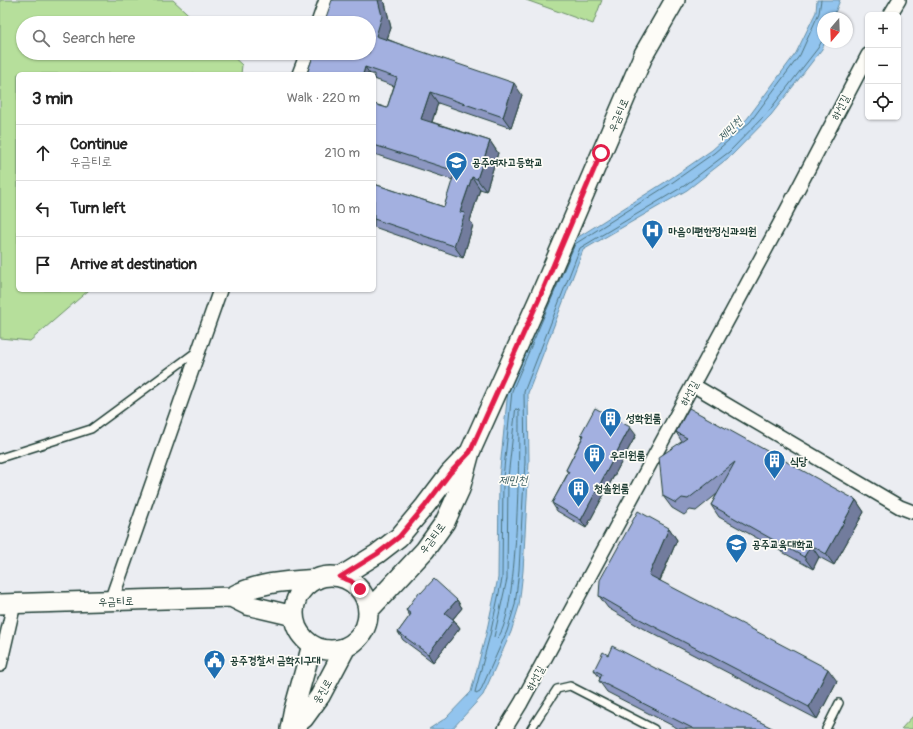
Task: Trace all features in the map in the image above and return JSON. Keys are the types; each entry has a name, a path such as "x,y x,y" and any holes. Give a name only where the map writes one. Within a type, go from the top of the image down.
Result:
{"main road":[{"name":"우금티로","path":"368,610 424,550 445,522 460,489 470,452 542,292 644,54 675,0"},
{"name":"우금티로","path":"340,577 377,554 399,537 450,473 470,452"},
{"path":"328,576 340,577 351,581 360,589 366,599 368,622 356,642 346,647 334,650 323,649 312,645 303,637 297,627 294,616 295,604 299,594 307,585 317,579 328,576"},
{"name":"우금티로","path":"7,604 231,597 244,590 269,583 317,579"},
{"name":"우금티로","path":"231,597 247,605 294,616"},
{"name":"웅진로","path":"290,729 312,645"},
{"name":"웅진로","path":"290,729 304,718 320,696 346,647"}],"street":[{"path":"320,16 326,0"},
{"path":"892,12 899,0"},
{"path":"300,72 304,60"},
{"name":"하선길","path":"506,729 693,385 865,61"},
{"path":"111,601 219,292"},
{"path":"693,385 900,506 913,512"},
{"path":"0,665 7,604"}],"lane":[{"path":"0,458 91,429 198,350"},
{"path":"532,729 557,689 570,686 654,729"},
{"path":"826,729 839,703"}],"green space":[{"path":"0,0 173,0 190,16 16,16 16,60 237,60 242,65 241,72 16,72 16,292 87,292 30,341 0,338"},
{"path":"526,0 602,0 593,24"},
{"path":"913,716 913,729 901,729"}],"water":[{"name":"제민천","path":"817,0 840,0 835,12 817,12 817,48 822,49 771,115 732,155 687,190 583,250 528,393 529,462 523,571 519,606 511,632 483,695 452,729 429,729 446,718 471,692 486,634 498,578 499,478 508,390 572,241 670,179 712,150 747,119 796,53 816,12"}],"building":[{"path":"332,0 378,0 382,16 376,36 376,16 326,16"},
{"path":"376,36 514,83 503,117 430,92 421,119 490,141 477,179 472,177 460,212 465,213 454,246 376,220 376,185 444,207 455,171 376,146 376,105 387,108 397,78 365,67 364,72 308,72 312,60 376,60"},
{"path":"595,408 630,427 581,520 552,503 569,472 566,470 584,435 581,434"},
{"path":"689,408 856,500 826,554 811,545 804,557 711,505 735,462 688,499 682,498 676,503 663,496 659,457 687,438 676,432"},
{"path":"638,511 669,528 649,575 828,669 809,707 632,615 599,596 600,580"},
{"path":"434,579 457,600 445,613 454,620 428,654 398,632 411,614 406,610 419,592 421,593"},
{"path":"612,646 774,729 694,729 599,681 602,674 594,670 603,652 608,655"}],"place":[{"name":"공주여자고등학교","path":"456,182"},
{"name":"마음이편한정신과의원","path":"652,250"},
{"name":"성학원룸","path":"611,438"},
{"name":"우리원룸","path":"594,474"},
{"name":"식당","path":"775,480"},
{"name":"청솔원룸","path":"578,508"},
{"name":"공주교육대학교","path":"737,564"},
{"name":"공주경찰서 금학지구대","path":"214,680"}],"route":[{"path":"360,589 351,581 340,577 377,554 399,537 450,473 470,452 539,299 601,153"}]}
